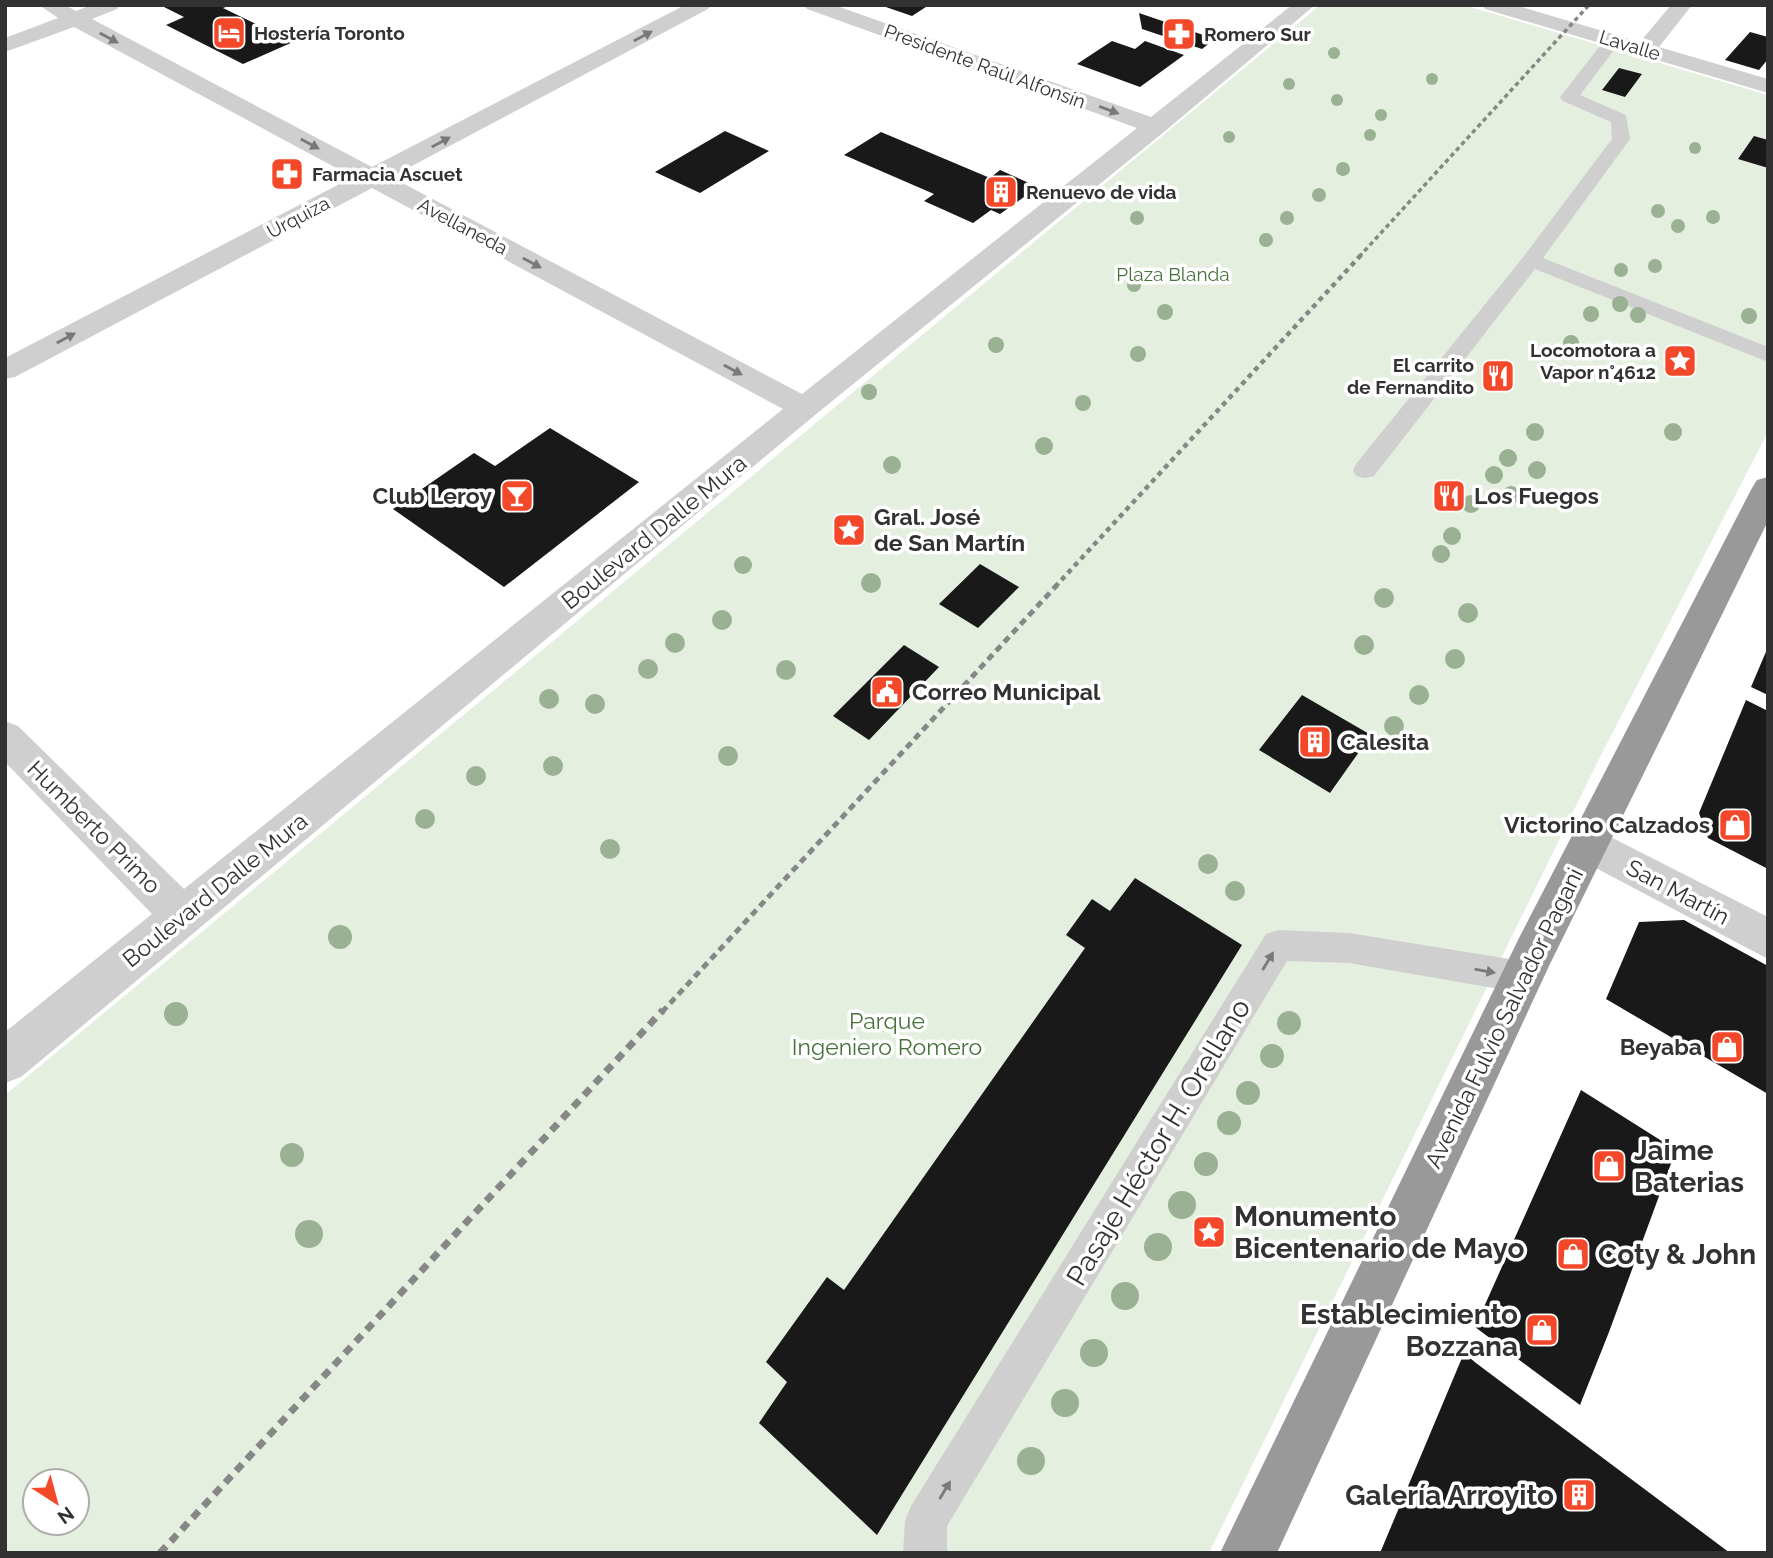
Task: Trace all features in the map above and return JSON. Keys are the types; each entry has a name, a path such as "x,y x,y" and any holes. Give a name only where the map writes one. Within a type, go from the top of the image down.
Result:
{"highway":[{"name":"Avenida Fulvio Salvador Pagani","path":"1248,1553 1522,977 1768,488"}],"street":[{"name":"Avellaneda","path":"49,5 804,408"},
{"path":"5,46 110,5"},
{"name":"Urquiza","path":"5,370 701,5"},
{"name":"Presidente Raúl Alfonsín","path":"814,5 1156,127"},
{"name":"Boulevard Dalle Mura","path":"5,1061 804,408 1305,5"},
{"name":"Lavalle","path":"1492,5 1768,86"},
{"path":"1645,50 1682,5"},
{"name":"Humberto Primo","path":"5,737 183,917"},
{"name":"San Martín","path":"1589,844 1768,939"}],"lane":[{"path":"1364,470 1531,260 1621,139 1620,119 1569,97 1613,41"},
{"path":"1531,260 1768,355"},
{"name":"Pasaje Héctor H. Orellano","path":"925,1553 926,1521 1278,945 1349,948 1522,977"}],"green space":[{"name":"Parque Ingeniero Romero","path":"1464,5 1768,95 1768,432 1599,759 1209,1553 5,1553 5,1095 1319,6"}],"building":[{"name":"Hostería Toronto","path":"160,5 231,5 223,8 293,42 243,64 166,25 184,17"},
{"path":"880,5 929,5 912,16"},
{"name":"Romero Sur","path":"1139,13 1215,39 1202,49 1142,29"},
{"path":"1750,32 1768,37 1768,59 1759,70 1725,60"},
{"path":"1112,41 1135,49 1145,41 1184,55 1140,87 1077,64"},
{"path":"1619,68 1642,74 1625,97 1602,90"},
{"path":"725,131 769,151 700,193 655,172"},
{"path":"881,132 990,178 1000,170 1038,187 1000,214 991,210 973,223 924,201 934,194 844,155"},
{"path":"1754,136 1768,140 1768,168 1738,159"},
{"name":"Club Leroy","path":"550,428 639,482 504,587 393,509 474,453 495,466"},
{"path":"980,564 1019,587 978,628 939,604"},
{"name":"Correo Municipal","path":"904,645 939,667 869,740 833,716"},
{"path":"1768,647 1768,695 1751,687"},
{"name":"Calesita","path":"1302,695 1371,735 1330,793 1259,750"},
{"name":"Victorino Calzados","path":"1746,700 1768,711 1768,869 1708,838 1699,813"},
{"path":"1135,878 1242,945 877,1535 759,1423 787,1382 766,1362 827,1277 844,1290 1085,948 1066,935 1092,899 1110,911"},
{"name":"Beyaba","path":"1684,920 1768,966 1768,1094 1606,999 1639,922"},
{"path":"1581,1090 1676,1150 1580,1405 1475,1327"},
{"name":"Galería Arroyito","path":"1464,1353 1476,1363 1730,1553 1380,1553"}],"railway":[{"path":"1359,257 1589,5"},
{"path":"1055,587 1361,255"},
{"path":"662,1012 1057,585"},
{"path":"160,1553 663,1010"}],"place":[{"name":"Hostería Toronto","path":"229,33"},
{"name":"Romero Sur","path":"1179,34"},
{"name":"Farmacia Ascuet","path":"287,174"},
{"name":"Renuevo de vida","path":"1001,192"},
{"name":"Locomotora a Vapor n°4612","path":"1680,361"},
{"name":"El carrito de Fernandito","path":"1498,376"},
{"name":"Club Leroy","path":"517,496"},
{"name":"Los Fuegos","path":"1449,496"},
{"name":"Gral. José de San Martín","path":"849,530"},
{"name":"Correo Municipal","path":"887,692"},
{"name":"Calesita","path":"1315,742"},
{"name":"Victorino Calzados","path":"1735,825"},
{"name":"Beyaba","path":"1727,1047"},
{"name":"Jaime Baterias","path":"1609,1166"},
{"name":"Monumento Bicentenario de Mayo","path":"1209,1232"},
{"name":"Coty & John","path":"1573,1254"},
{"name":"Establecimiento Bozzana","path":"1542,1330"},
{"name":"Galería Arroyito","path":"1579,1495"}],"park label":[{"name":"Plaza Blanda","path":"1173,274"}]}
